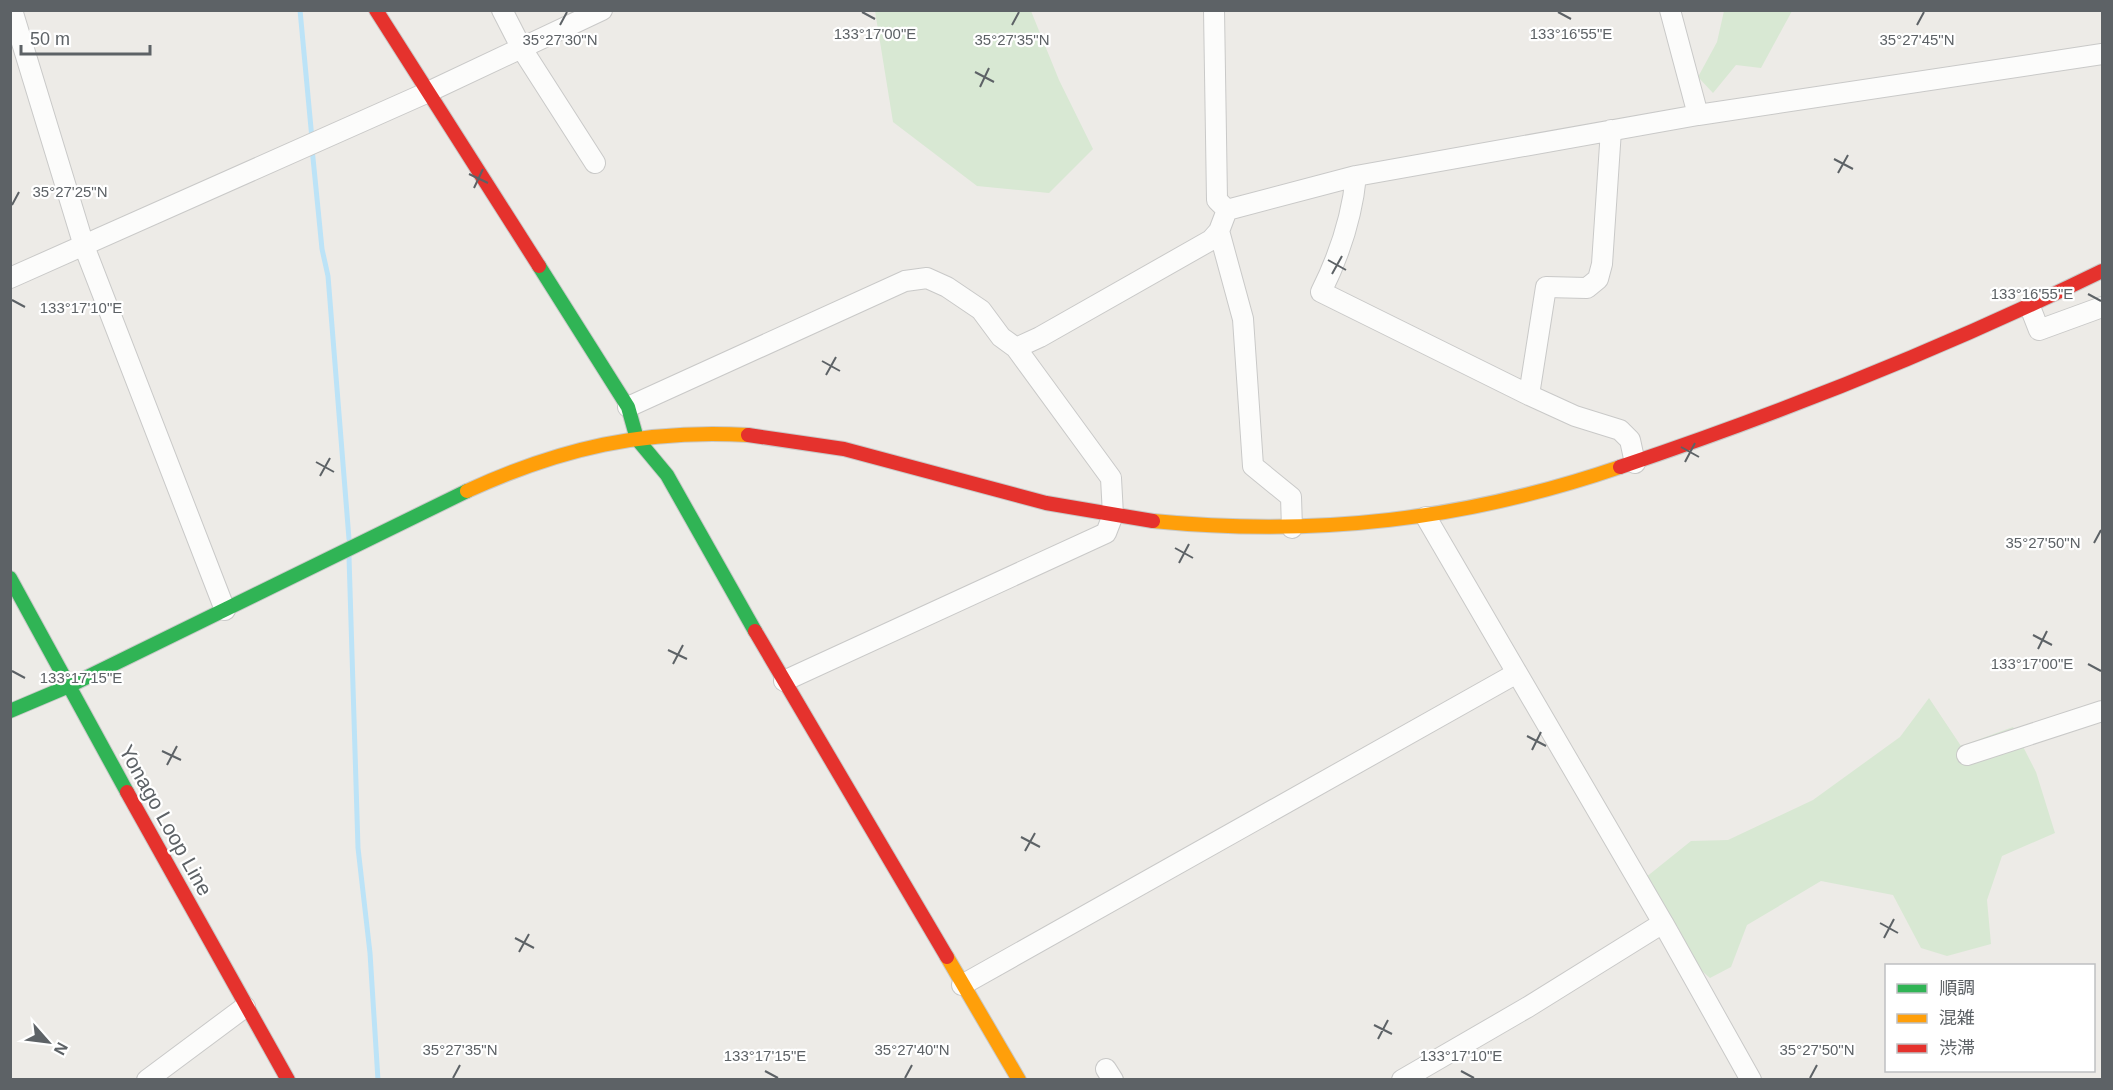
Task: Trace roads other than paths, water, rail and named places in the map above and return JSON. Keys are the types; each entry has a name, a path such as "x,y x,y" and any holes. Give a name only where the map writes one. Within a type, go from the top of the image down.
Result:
{"street":[{"path":"12,10 84,246 225,610"},
{"path":"376,10 426,93 628,407 637,439 667,475 784,681 1019,1080"},
{"path":"502,10 522,49 595,163"},
{"path":"10,278 426,93 602,10"},
{"path":"1214,10 1217,200 1227,210"},
{"path":"1670,10 1698,115"},
{"path":"1227,210 1356,176 1611,130 2103,54"},
{"path":"1529,395 1546,287 1587,288 1598,279 1602,264 1611,130"},
{"path":"1356,176 1353,206 1339,256 1321,292 1529,395 1575,416 1620,430 1630,440 1635,463"},
{"path":"1016,348 1040,337 1211,240 1219,231 1227,210"},
{"path":"1219,231 1243,319 1252,466 1291,498 1292,528"},
{"path":"10,711 69,686 423,513 541,461 598,444 712,433 783,437 846,449 1055,506 1200,526 1292,528 1426,517 1526,496 1635,463 1848,386 2030,308 2103,271"},
{"path":"628,407 905,281 927,278 947,287 981,310 1001,337 1016,348 1111,478 1113,515 1106,533 784,681"},
{"path":"2030,308 2039,330 2103,307"},
{"path":"1426,517 1664,923 1751,1080"},
{"name":"Yonago Loop Line","path":"10,578 244,1007 288,1080"},
{"path":"962,985 1517,673"},
{"path":"1967,755 2103,711"},
{"path":"1402,1080 1528,1007 1664,923"},
{"path":"147,1080 244,1007"}],"waterway":[{"path":"300,10 312,139"},
{"path":"312,148 322,249 328,276 349,539"},
{"path":"349,557 358,848 370,953 378,1080"}]}
